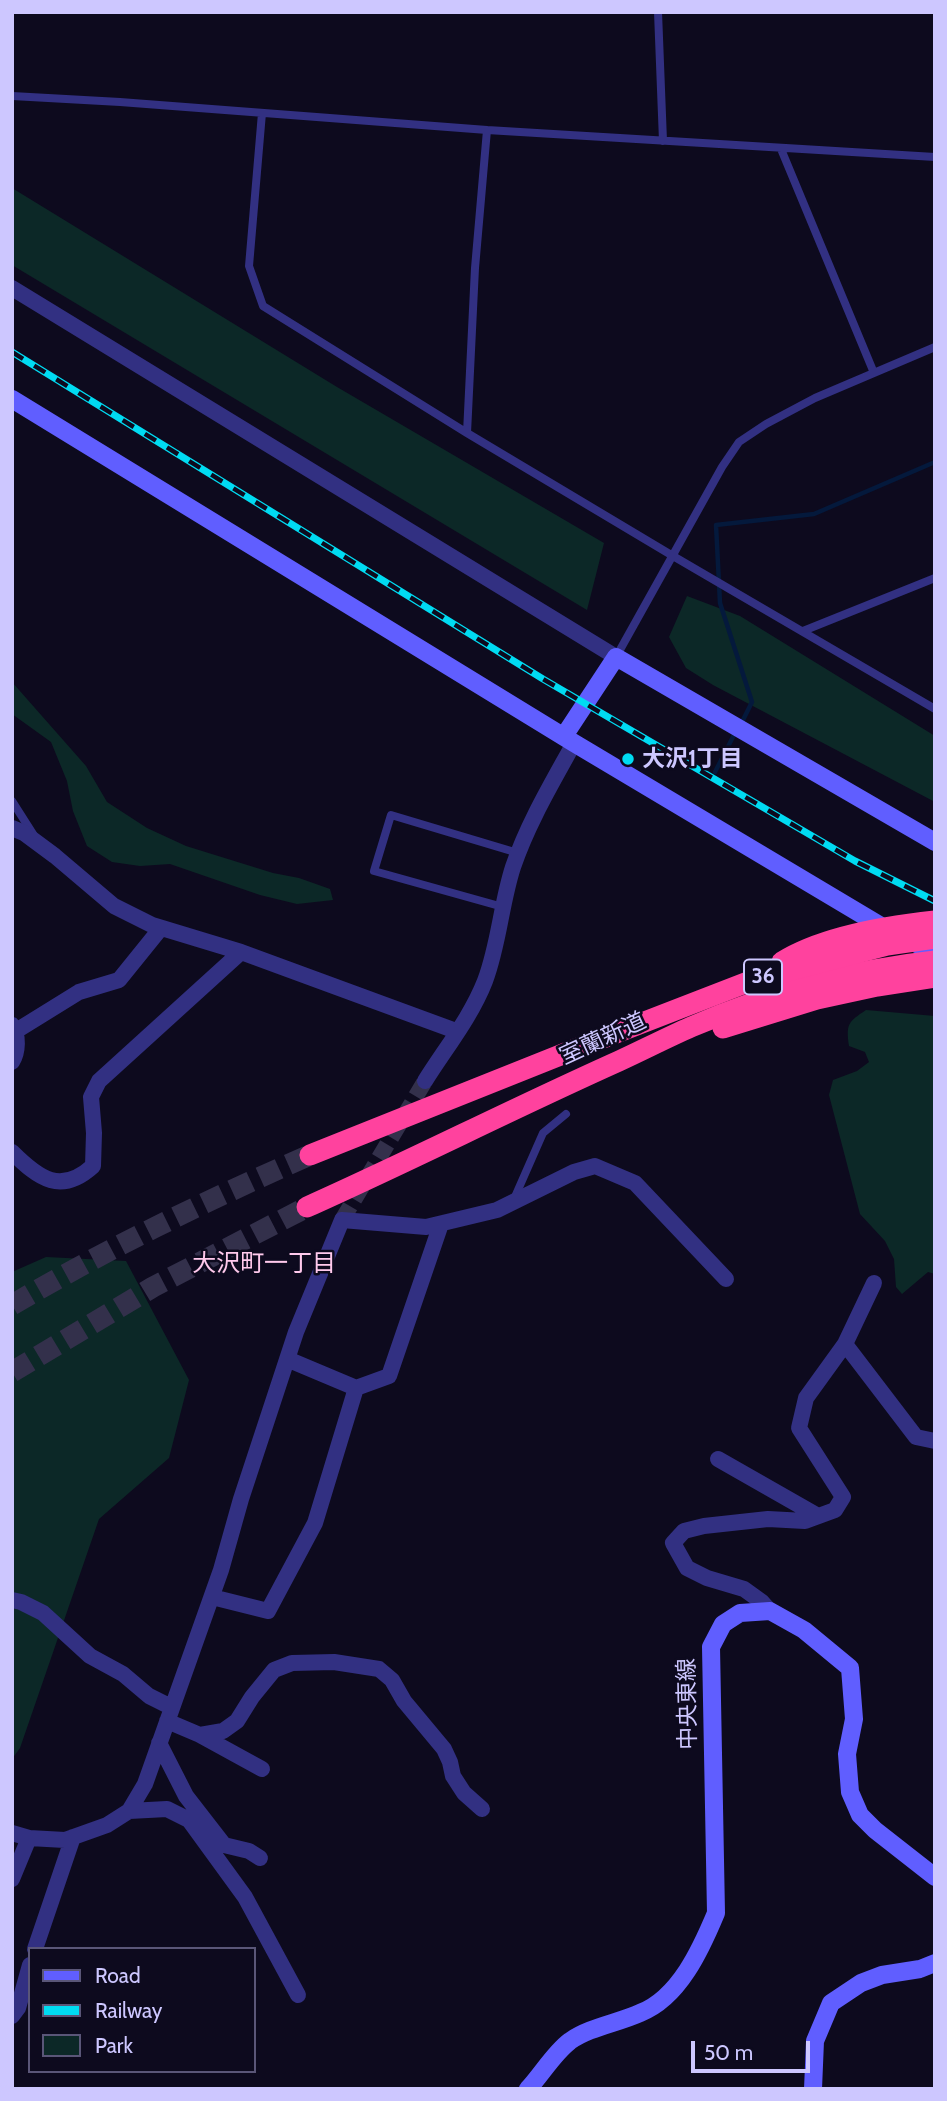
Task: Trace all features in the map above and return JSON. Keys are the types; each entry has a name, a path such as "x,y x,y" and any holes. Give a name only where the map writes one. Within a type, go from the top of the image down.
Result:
{"highway":[{"path":"753,980 791,956 826,943 898,925 935,921"},
{"name":"室蘭新道","path":"310,1155 753,980 887,945 935,938"},
{"name":"室蘭新道","path":"307,1207 691,1027 757,1002 827,981 902,964 935,961"},
{"path":"653,1045 731,1026 817,999 935,977"}],"street":[{"path":"12,288 616,657 935,842"},
{"path":"12,399 569,739 886,929 935,953"},
{"path":"425,1081 471,1010 485,981 519,853 569,739 616,657"},
{"path":"12,828 24,833 114,906 161,928 241,952 456,1031"},
{"path":"12,1062 17,1055 14,1028 79,992 119,980 161,928"},
{"path":"12,1152 31,1169 52,1181 71,1181 84,1174 93,1166 91,1097 99,1081 241,952"},
{"path":"12,1833 29,1838 65,1840 107,1825 129,1811 145,1784 212,1597 296,1332 342,1220 426,1227 441,1224 511,1205 574,1172 595,1166 635,1183 726,1279"},
{"path":"287,1359 356,1388 389,1376 441,1224"},
{"path":"874,1283 845,1344 806,1398 799,1428 843,1497 835,1510 805,1521 768,1520 704,1526 684,1531 673,1543 687,1569 744,1590 770,1611 804,1630 850,1668 855,1719 847,1754 850,1792 860,1815 935,1877"},
{"path":"845,1344 916,1437 935,1441"},
{"path":"212,1597 268,1611 315,1523 356,1388"},
{"path":"718,1460 818,1516"},
{"path":"12,1600 43,1613 90,1656 123,1674 169,1714 200,1735 262,1769"},
{"name":"中央東線","path":"528,2089 569,2042 582,2034 643,2012 665,1997 688,1969 704,1942 716,1913 711,1647 723,1624 740,1613 770,1611"},
{"path":"200,1735 223,1731 237,1721 274,1670 292,1663 334,1662 379,1669 393,1680 404,1701 444,1749 453,1776 464,1793 482,1809"},
{"path":"159,1742 186,1796 224,1844 248,1851 260,1858"},
{"path":"129,1811 167,1809 189,1820 245,1897 298,1996"},
{"path":"37,1947 73,1837"},
{"path":"12,1879 29,1838"},
{"path":"813,2089 815,2040 831,2003 861,1983 882,1975 920,1969 935,1963"},
{"path":"12,2016 18,2008 28,1972"}],"lane":[{"path":"658,12 663,141"},
{"path":"12,96 487,131 935,157"},
{"path":"262,113 249,266 263,306 467,433 935,709"},
{"path":"467,433 475,268 487,131"},
{"path":"782,149 874,373"},
{"path":"616,657 722,467 739,442 815,398 935,347"},
{"path":"803,631 935,578"},
{"path":"12,801 38,844"},
{"path":"503,907 374,871 391,815 519,853"},
{"path":"511,1205 543,1133 566,1114"}],"green space":[{"path":"12,188 337,387 604,543 587,610 12,265"},
{"path":"687,596 740,616 935,736 935,802 713,685 686,668 669,637"},
{"path":"12,682 86,766 107,802 147,828 186,846 330,889 333,900 297,904 260,895 170,864 140,866 112,862 87,846 73,811 67,781 51,742 12,714"},
{"path":"866,1010 935,1016 935,1274 928,1272 902,1294 896,1287 894,1259 885,1241 860,1214 829,1095 833,1080 857,1071 869,1062 865,1052 849,1046 848,1039 850,1024"},
{"path":"46,1257 126,1261 189,1380 169,1458 99,1519 20,1748 12,1759 12,1272"}],"waterway":[{"path":"741,724 752,702 720,603 716,525 814,514 935,462"},
{"path":"715,772 736,731"}],"tunnel":[{"path":"342,1220 425,1081"},
{"path":"12,1305 159,1226 310,1155"},
{"path":"12,1372 153,1287 307,1207"}],"railway":[{"path":"12,352 543,679 855,861 935,901"}],"place":[{"name":"大沢1丁目","path":"628,759"}],"district":[{"name":"大沢町一丁目","path":"264,1264"}]}
